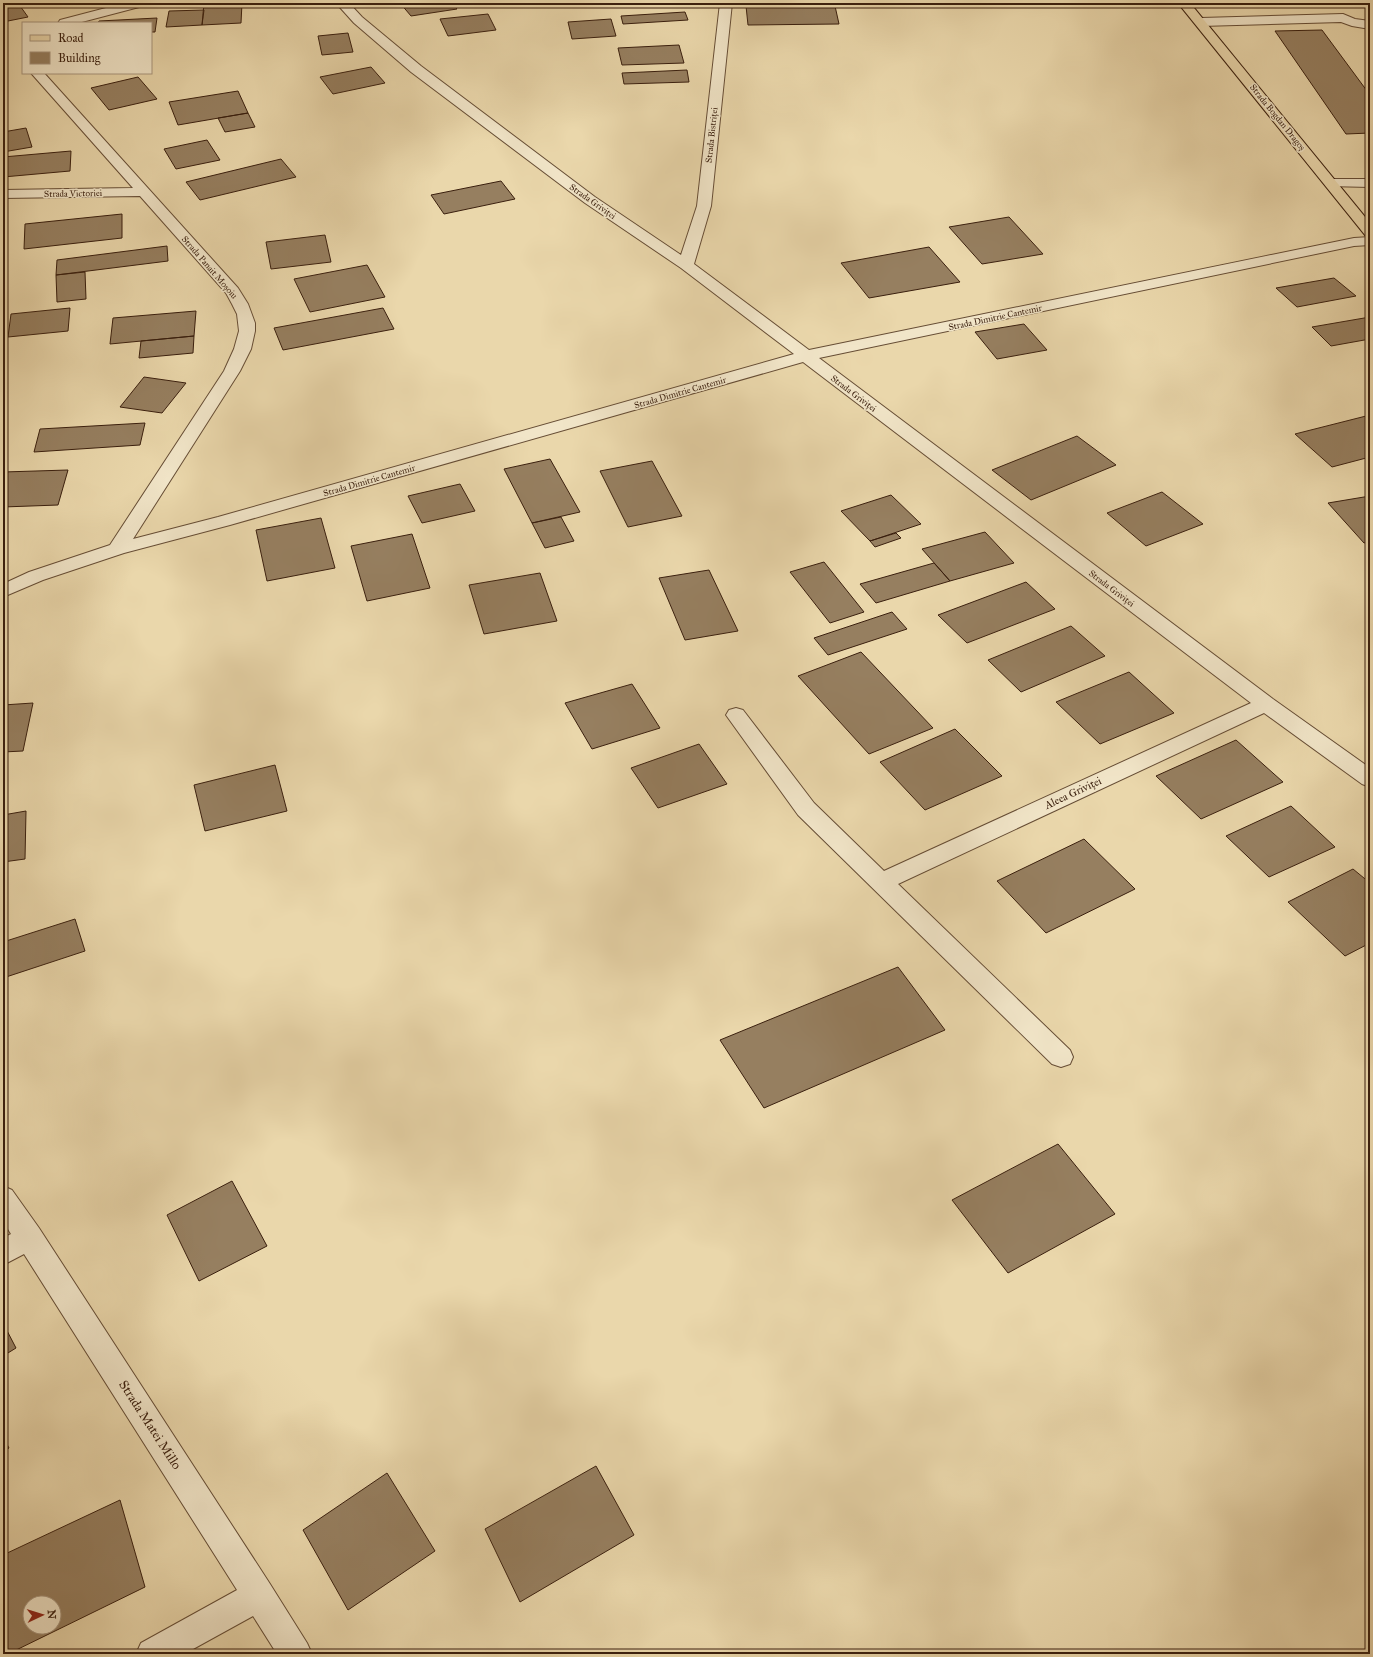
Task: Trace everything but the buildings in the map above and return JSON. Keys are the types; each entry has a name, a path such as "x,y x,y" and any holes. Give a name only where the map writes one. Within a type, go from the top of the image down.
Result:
{"main road":[{"name":"Strada Bogdan Dragoș","path":"1184,3 1332,183 1370,232"}],"street":[{"path":"68,22 139,3"},
{"name":"Strada Griviței","path":"342,3 358,20 416,69 590,200 686,265 1266,704 1370,778"},
{"name":"Strada Bistriței","path":"686,265 704,206 726,3"},
{"path":"1201,22 1343,18 1352,22 1370,25"},
{"name":"Strada Panait Moșoiu","path":"38,74 233,291 243,308 248,326 245,344 232,371 117,550"},
{"path":"1332,183 1370,183"},
{"name":"Strada Victoriei","path":"3,194 143,192"},
{"name":"Strada Dimitrie Cantemir","path":"3,591 36,576 117,550 806,356 1354,242 1370,241"},
{"name":"Aleea Griviței","path":"881,882 1266,704"},
{"path":"736,715 806,809 1061,1057"},
{"name":"Strada Matei Millo","path":"3,1198 296,1654"},
{"path":"3,1253 29,1237"},
{"path":"152,1654 259,1595"}]}
